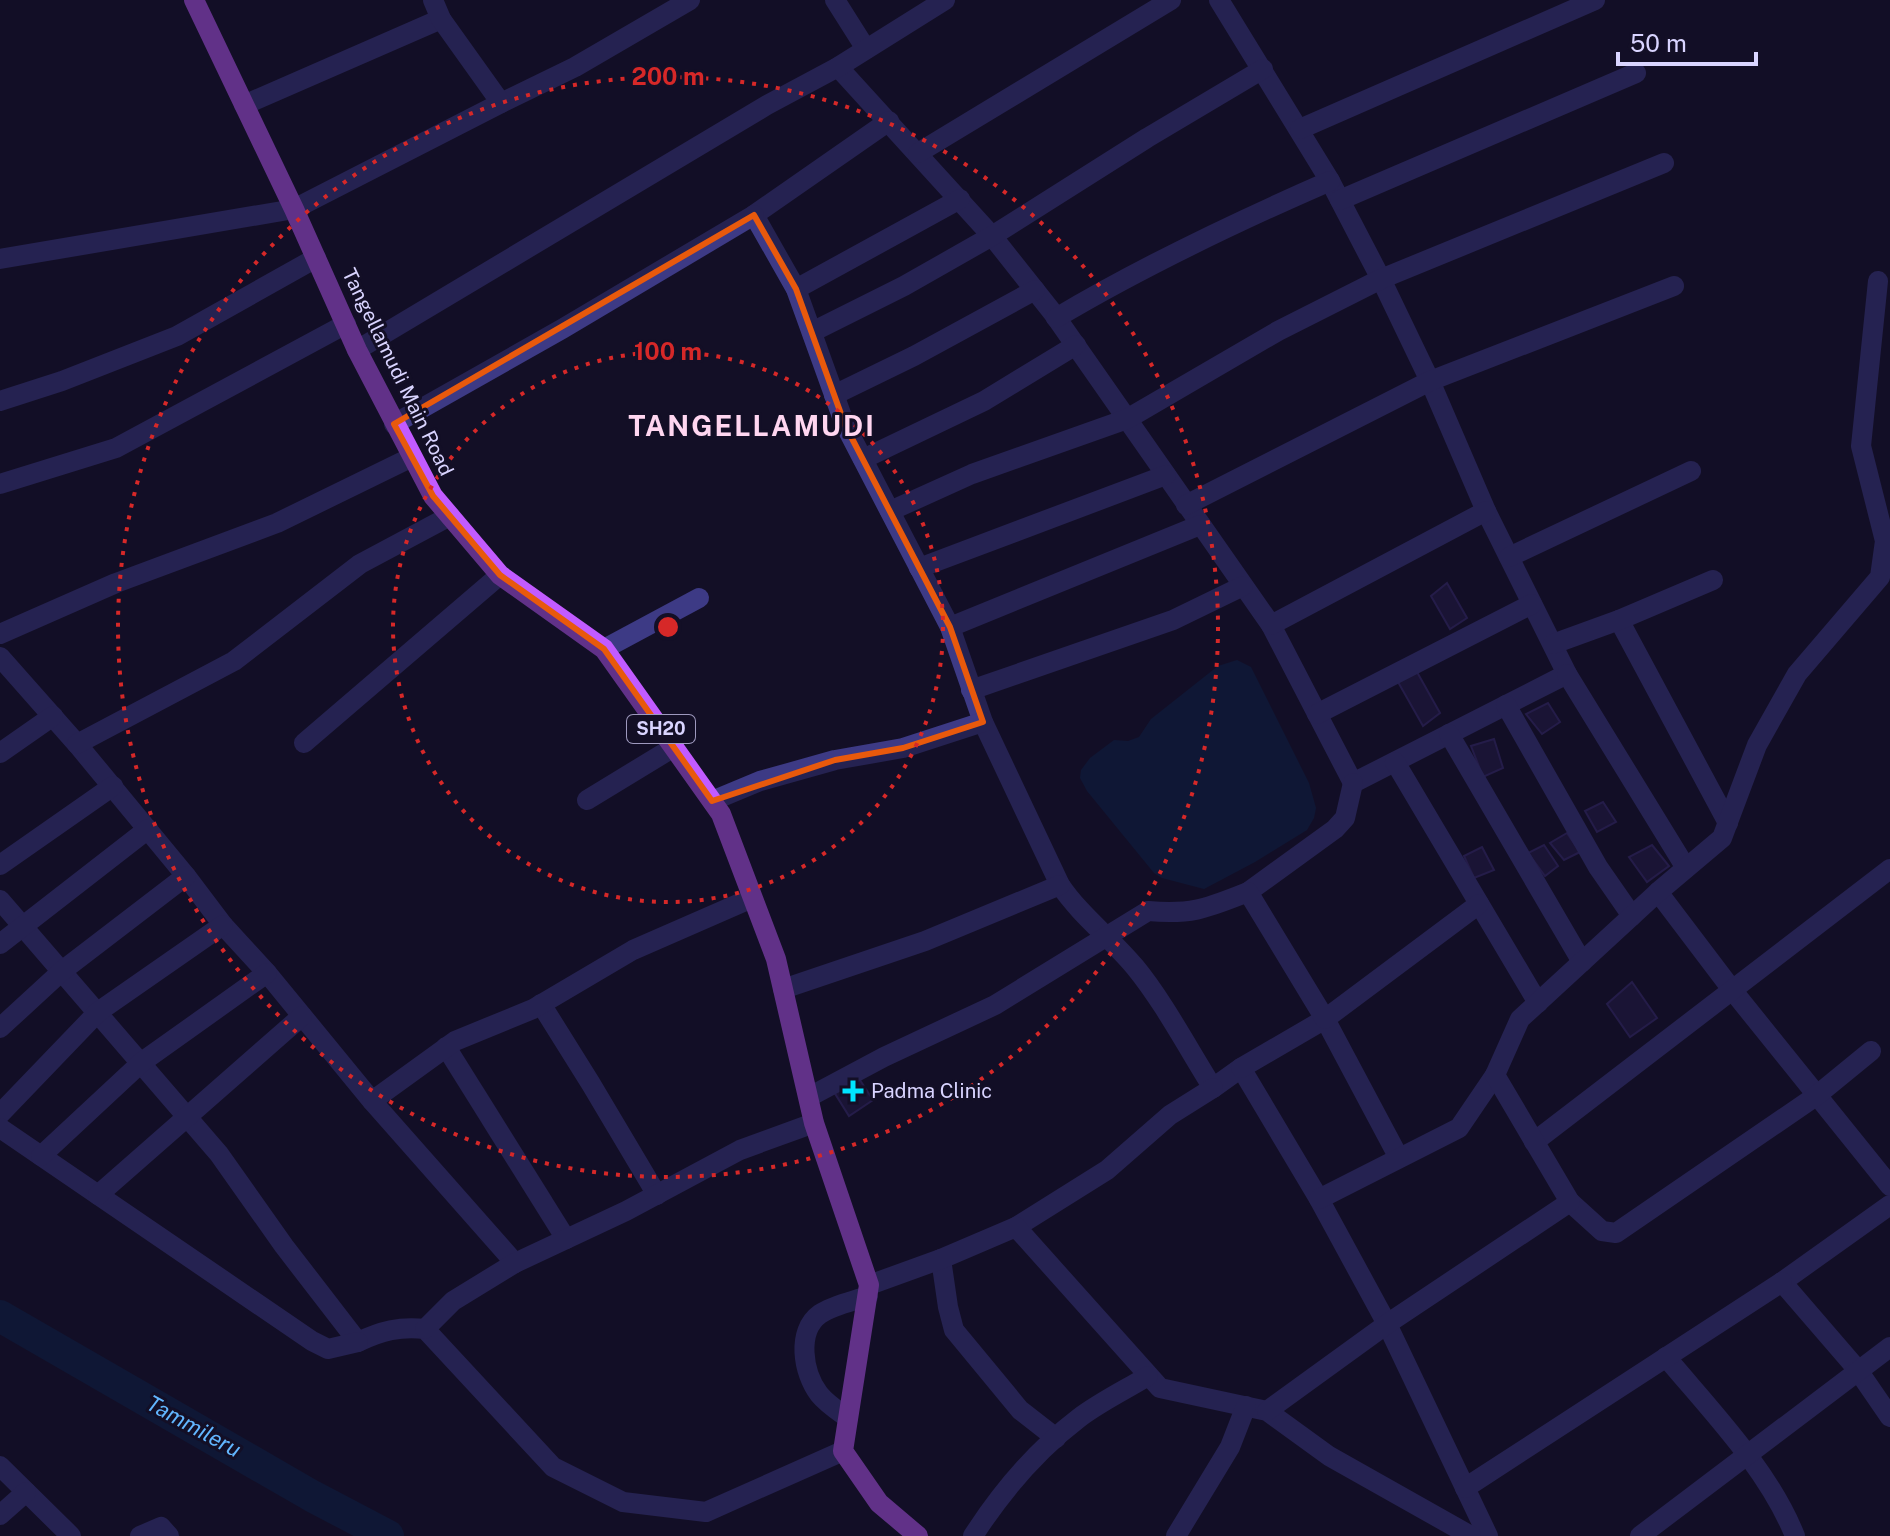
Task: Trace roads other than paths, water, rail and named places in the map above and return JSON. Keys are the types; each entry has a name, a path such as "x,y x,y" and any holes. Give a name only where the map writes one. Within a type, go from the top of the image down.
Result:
{"main road":[{"name":"Tangellamudi Main Road","path":"194,0 294,209 357,350 433,496 500,575 604,649 721,814 776,959 814,1123 868,1290 843,1451"},
{"path":"843,1451 879,1503 918,1536"}],"street":[{"path":"0,259 294,209 575,67 690,0"},
{"path":"835,0 866,49"},
{"path":"357,350 767,105 838,67 945,0"},
{"path":"918,153 1171,0"},
{"path":"1219,0 1300,129 1381,279 1430,381 1486,511 1567,674 1686,868"},
{"path":"1300,129 1595,0"},
{"path":"244,105 437,9 501,103"},
{"path":"809,1097 884,1057 995,1005 1148,911 1171,913 1207,909 1248,892 1335,829 1345,818 1353,783 1271,625 1076,345 992,236 838,67"},
{"path":"812,332 904,286 992,236 1263,69"},
{"path":"1056,318 1125,277 1235,222 1335,190 1636,73"},
{"path":"394,424 754,215 889,121"},
{"path":"890,511 972,474 1127,419 1278,331 1381,279 1664,163"},
{"path":"796,289 960,199"},
{"path":"754,215 796,289 845,425 950,627 983,722 1060,885 1074,906 1108,936 1138,970 1213,1088"},
{"path":"0,401 62,381 177,336 316,258"},
{"path":"1319,1199 1459,1128 1495,1075 1520,1019 1658,892 1722,838 1757,745 1797,674 1880,577 1885,541 1861,446 1878,281"},
{"path":"1186,505 1430,381 1674,286"},
{"path":"834,395 914,356 1035,290"},
{"path":"0,484 116,448 346,324"},
{"path":"863,459 984,401 1076,345"},
{"path":"0,634 116,583 277,523 412,457"},
{"path":"1509,557 1691,471"},
{"path":"919,568 1166,475"},
{"path":"1271,625 1486,511"},
{"path":"77,744 234,661 360,564 450,516"},
{"path":"950,627 1200,525"},
{"path":"304,743 500,575"},
{"path":"1553,644 1713,580"},
{"path":"971,690 1173,620 1243,586"},
{"path":"604,649 699,598"},
{"path":"1317,714 1532,604"},
{"path":"1619,620 1728,823"},
{"path":"0,657 113,786 223,925 267,973 372,1101 515,1263"},
{"path":"1353,783 1567,674"},
{"path":"1506,705 1598,867 1632,916"},
{"path":"0,753 53,716"},
{"path":"712,801 760,781 820,764 903,748 983,722"},
{"path":"1449,734 1582,962"},
{"path":"587,800 674,747"},
{"path":"1395,762 1538,1003"},
{"path":"0,865 113,786"},
{"path":"0,944 148,829"},
{"path":"1534,1142 1890,869"},
{"path":"0,1028 62,971 186,876"},
{"path":"783,989 925,941 1060,885"},
{"path":"1248,892 1325,1019 1399,1158"},
{"path":"1658,892 1733,991 1890,1186"},
{"path":"372,1101 455,1041 541,1004 633,950 752,898"},
{"path":"0,900 219,1154 284,1246 358,1342"},
{"path":"848,1418 816,1391 802,1348 820,1314 868,1290 1016,1227 1107,1170 1170,1115 1241,1068 1325,1019 1479,904"},
{"path":"0,1114 98,1012 223,925"},
{"path":"41,1156 142,1062 267,973"},
{"path":"541,1004 657,1195"},
{"path":"98,1195 302,1016"},
{"path":"446,1047 566,1239"},
{"path":"1495,1075 1570,1202 1602,1231 1616,1233 1816,1096 1871,1051"},
{"path":"1241,1068 1319,1199 1387,1324 1488,1536"},
{"path":"425,1329 453,1301 515,1263 657,1195 740,1150 814,1123"},
{"path":"0,1128 328,1349 358,1342 380,1331 408,1327 425,1329 553,1467 623,1502 706,1512 843,1451"},
{"path":"1176,1536 1257,1408 1570,1202"},
{"path":"1465,1488 1782,1282 1890,1205"},
{"path":"1016,1227 1160,1388 1257,1408 1329,1456 1471,1536"},
{"path":"941,1259 954,1330 1020,1410 1056,1438"},
{"path":"1782,1282 1857,1369 1890,1417"},
{"path":"1640,1536 1890,1347"},
{"path":"1666,1357 1745,1455 1786,1513 1795,1536"},
{"path":"973,1536 1037,1453 1081,1416 1148,1376"},
{"path":"0,1466 71,1536"},
{"path":"0,1515 26,1492"},
{"path":"140,1536 161,1527 169,1536"}],"water":[{"path":"1237,660 1251,667 1309,783 1316,808 1307,830 1204,889 1154,873 1087,791 1080,778 1081,770 1090,758 1114,740 1128,741 1139,737 1151,719 1218,666"}],"waterway":[{"name":"Tammileru","path":"0,1316 312,1496 388,1536"}],"place":[{"name":"Padma Clinic","path":"853,1091"}],"district":[{"name":"TANGELLAMUDI","path":"752,426"}]}
